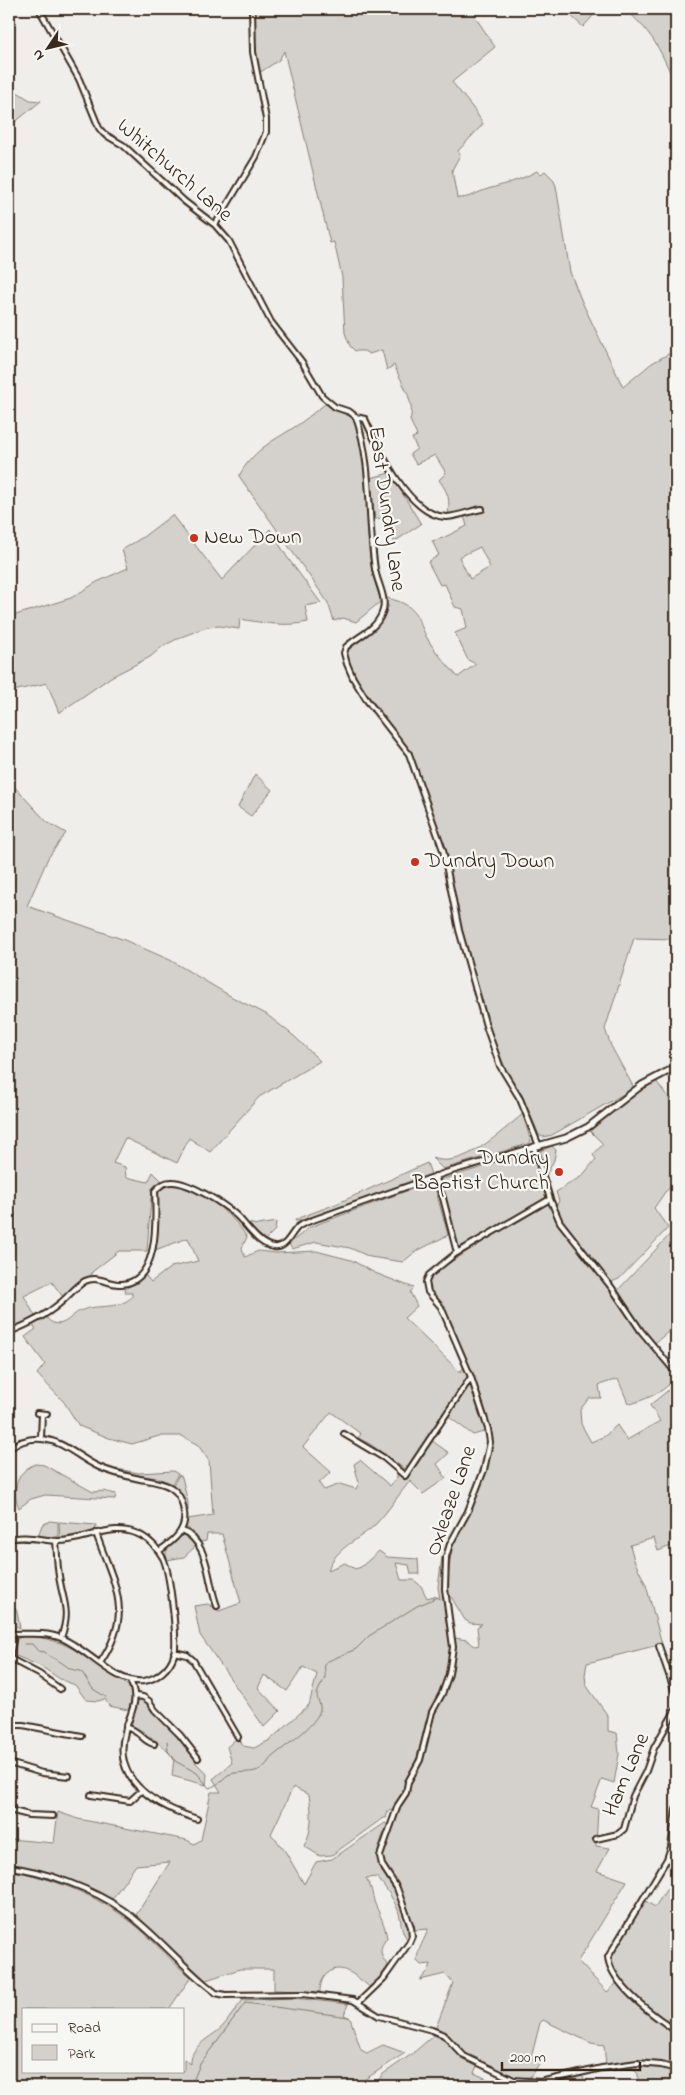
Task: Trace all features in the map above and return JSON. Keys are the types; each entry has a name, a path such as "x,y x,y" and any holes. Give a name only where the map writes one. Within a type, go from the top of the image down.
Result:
{"street":[{"name":"Whitchurch Lane","path":"39,9 79,79 99,128 104,134 123,145 215,225 229,241 271,322 302,362 317,390 329,402 356,417 365,419 378,447 401,487 422,506 434,513 449,517 482,509"},
{"path":"215,225 256,157 266,132 266,119 253,52 252,9"},
{"name":"East Dundry Lane","path":"356,417 360,428 369,487 375,570 381,589 383,606 382,613 369,629 346,647 344,653 347,664 366,699 409,754 442,850 460,930 486,1026 500,1066 520,1099 537,1147"},
{"path":"9,1332 48,1313 81,1284 92,1279 121,1284 134,1280 140,1275 152,1255 155,1239 155,1191 164,1184 178,1183 220,1204 237,1216 257,1237 269,1246 278,1248 285,1244 293,1232 304,1223 435,1176 566,1138 588,1127 642,1084 676,1067"},
{"path":"537,1147 550,1198 560,1222 612,1288 641,1331 676,1373"},
{"path":"435,1176 443,1198 457,1253"},
{"name":"Oxleaze Lane","path":"358,2003 384,1978 409,1944 412,1936 411,1927 397,1888 382,1865 380,1856 398,1805 406,1794 408,1782 420,1760 432,1712 442,1694 452,1661 451,1625 445,1589 446,1558 450,1544 468,1511 484,1470 490,1442 488,1429 471,1377 441,1307 428,1292 426,1286 429,1276 457,1253 550,1198"},
{"path":"344,1434 384,1458 405,1476 471,1377"},
{"path":"40,1438 42,1414"},
{"path":"9,1448 23,1441 40,1438 58,1443 87,1461 107,1470 161,1482 171,1487 178,1494 184,1505 185,1520 182,1530 159,1551"},
{"path":"9,1539 20,1537 56,1541 74,1539 114,1529 126,1530 143,1536 159,1551 165,1563 175,1636 174,1652 168,1666 156,1676 144,1681 130,1680 61,1638 45,1634 12,1634"},
{"path":"182,1530 199,1544 217,1606"},
{"path":"96,1533 116,1591 119,1607 117,1632 100,1663"},
{"path":"56,1541 58,1573 67,1609 61,1638"},
{"path":"214,1600 221,1598"},
{"path":"9,1621 12,1634 9,1659 39,1674 60,1689"},
{"path":"659,1646 676,1695"},
{"path":"174,1652 187,1655 193,1660 237,1735 241,1731"},
{"path":"130,1680 136,1696 124,1738 125,1764 129,1776 141,1791 162,1806 197,1819"},
{"path":"136,1696 149,1700 198,1758"},
{"name":"Ham Lane","path":"596,1839 618,1834 624,1829 633,1796 646,1771 654,1748 676,1709"},
{"path":"9,1725 24,1725 82,1736"},
{"path":"126,1727 137,1730 147,1741 154,1744"},
{"path":"9,1763 26,1770 68,1776"},
{"path":"54,1781 55,1775"},
{"path":"91,1795 130,1801 141,1791"},
{"path":"676,1809 671,1847 667,1859 611,1949 608,1957 613,1970 638,2002 676,2031"},
{"path":"9,1810 29,1816 53,1816"},
{"path":"9,1867 51,1876 109,1901 136,1920 216,1993 232,1996 303,1994 346,1998 379,2016 444,2034 464,2056 514,2080 540,2082 602,2068 637,2064 661,2065 676,2070"}],"green space":[{"path":"255,9 470,9 495,47 452,82 483,124 458,151 460,155 452,170 457,198 469,196 537,171 541,174 545,171 553,179 556,186 570,272 582,302 623,387 652,363 676,350 676,939 634,938 605,1029 611,1046 634,1088 552,1135 543,1137 539,1135 522,1095 507,1072 492,1036 461,926 447,855 412,754 362,687 353,673 347,653 369,634 378,623 389,606 386,605 386,598 398,601 412,610 432,646 458,677 476,664 468,660 455,633 467,628 463,609 455,607 445,584 440,585 428,562 439,555 432,541 443,538 467,526 464,516 473,510 448,516 448,496 439,480 446,473 435,455 416,464 410,454 417,449 412,438 417,436 410,420 411,406 409,399 394,365 387,370 382,350 369,354 364,351 355,351 350,346 345,333 342,277 334,242 330,243 284,51 279,60 259,73 255,42","holes":["480,547 490,567 470,579 459,557"]},
{"path":"564,9 599,9 583,27"},
{"path":"625,9 676,9 676,70 670,72 652,37"},
{"path":"9,87 30,100 41,101 9,127"},
{"path":"325,404 353,418 363,455 369,552 373,575 381,601 356,622 343,618 334,621 328,603 239,476 255,454"},
{"path":"390,473 421,524 394,542 391,517 375,519 370,478"},
{"path":"172,515 222,580 270,529 287,557 321,603 305,606 308,622 283,624 240,619 239,629 220,626 207,627 163,646 150,657 111,677 59,713 47,683 9,692 9,617 71,598 97,582 128,568 122,550"},
{"path":"255,774 272,790 251,816 238,807"},
{"path":"9,781 47,822 66,833 48,858 27,906 122,939 170,960 232,997 266,1014 294,1036 320,1061 259,1097 210,1152 189,1138 177,1163 125,1138 113,1163 125,1167 126,1177 148,1182 153,1172 163,1182 156,1185 151,1198 147,1251 119,1251 92,1272 91,1276 80,1281 63,1297 52,1282 24,1296 35,1316 43,1312 51,1322 57,1324 68,1320 86,1309 120,1304 132,1297 132,1293 126,1293 125,1289 146,1276 151,1282 171,1267 198,1261 188,1238 155,1250 158,1221 157,1193 170,1184 174,1184 204,1197 235,1221 247,1237 242,1248 245,1257 258,1251 276,1253 316,1251 351,1260 375,1273 414,1288 410,1292 417,1306 404,1318 460,1372 464,1367 469,1376 406,1470 370,1444 358,1438 361,1434 331,1412 303,1447 331,1472 319,1483 324,1490 340,1484 356,1489 359,1483 354,1464 360,1460 390,1486 397,1478 397,1471 405,1477 431,1440 449,1453 437,1464 446,1478 423,1494 410,1481 380,1520 336,1555 328,1570 345,1563 355,1569 361,1567 379,1551 387,1557 418,1559 419,1574 411,1574 409,1565 396,1563 401,1580 414,1580 421,1586 427,1598 434,1596 440,1599 438,1587 442,1557 451,1658 446,1675 426,1721 418,1755 399,1800 394,1810 388,1811 386,1818 383,1818 332,1855 320,1856 304,1846 309,1834 311,1821 309,1795 293,1787 271,1834 285,1851 304,1884 316,1862 332,1859 385,1823 388,1825 379,1845 379,1863 382,1871 395,1888 405,1914 409,1935 408,1940 396,1906 377,1877 366,1878 384,1924 387,1938 382,1945 381,1952 388,1966 371,1988 350,1972 338,1969 332,1970 325,1976 320,1992 274,1990 274,1969 240,1969 206,1980 136,1915 170,1862 136,1865 112,1899 48,1874 9,1864 9,1839 54,1843 58,1812 78,1819 187,1840 194,1844 201,1840 211,1792 221,1792 213,1779 232,1763 227,1747 237,1738 243,1746 254,1748 270,1740 309,1705 317,1674 303,1667 287,1691 264,1675 258,1688 280,1711 264,1727 200,1635 194,1606 208,1604 219,1611 241,1603 222,1534 207,1534 206,1541 201,1542 186,1526 188,1519 213,1515 209,1461 198,1445 182,1436 159,1436 132,1444 109,1438 79,1426 64,1402 37,1374 45,1364 25,1337 36,1329 30,1322 15,1328 9,1311"},
{"path":"656,1081 670,1100 676,1094 676,1193 672,1186 665,1192 654,1208 668,1228 619,1279 611,1282 561,1219 555,1208 559,1201 556,1192 582,1176 596,1159 593,1155 603,1144 590,1131 630,1097"},
{"path":"523,1114 531,1143 443,1169 432,1158 456,1159 468,1154 492,1139"},
{"path":"552,1146 556,1150 554,1160 547,1174 540,1151"},
{"path":"528,1152 539,1165 547,1195 546,1198 459,1250 439,1180 480,1168 512,1155"},
{"path":"427,1163 431,1174 306,1219 295,1221 296,1219 336,1204"},
{"path":"433,1181 448,1235 415,1252 403,1262 370,1257 350,1248 316,1242 292,1249 289,1244 310,1227"},
{"path":"548,1202 556,1221 594,1269 640,1334 674,1375 668,1386 650,1397 631,1404 628,1403 618,1379 599,1385 601,1398 589,1398 580,1410 581,1424 591,1442 605,1436 617,1425 627,1440 660,1421 650,1405 676,1384 676,1544 658,1551 654,1538 630,1545 634,1560 646,1585 662,1644 587,1663 586,1685 608,1716 608,1731 617,1733 619,1754 614,1783 602,1779 591,1807 598,1809 596,1846 610,1848 597,1871 627,1881 578,1961 607,1992 618,1982 637,2005 676,2033 676,2066 636,2062 606,2065 604,2045 591,2043 543,2020 540,2023 531,2058 539,2064 530,2077 513,2078 471,2057 460,2049 446,2031 435,2030 453,1983 445,1974 420,1980 429,1970 431,1964 421,1965 417,1961 418,1952 428,1929 415,1930 399,1887 384,1864 383,1856 388,1836 396,1821 400,1805 406,1797 410,1782 421,1760 434,1713 444,1696 451,1677 455,1638 467,1640 475,1646 479,1645 477,1627 482,1624 470,1623 465,1620 448,1592 448,1577 452,1547 470,1512 493,1446 491,1433 473,1377 447,1317 428,1287 430,1276 510,1223"},
{"path":"276,1222 275,1230 265,1240 247,1223 258,1225"},
{"path":"676,1228 676,1325 655,1343 639,1325 618,1290"},
{"path":"470,1381 487,1431 473,1435 448,1416"},
{"path":"36,1464 44,1465 93,1492 103,1491 116,1494 115,1499 45,1495 31,1499 19,1508 16,1494 17,1482 24,1471"},
{"path":"117,1469 139,1473 173,1471 178,1474 172,1484 152,1477 115,1471"},
{"path":"179,1475 182,1477 188,1511 182,1494 173,1485"},
{"path":"50,1521 58,1522 58,1538 38,1536 42,1525"},
{"path":"59,1522 96,1525 95,1531 83,1535 60,1538"},
{"path":"184,1534 197,1545 184,1557 167,1560 166,1552 168,1548"},
{"path":"9,1595 17,1612 20,1628 14,1625 9,1608"},
{"path":"24,1636 54,1641 67,1646 90,1659 126,1684 132,1696 128,1710 109,1706 105,1699 98,1701 86,1700 75,1685 60,1679 42,1667 14,1655 17,1639"},
{"path":"142,1698 150,1704 151,1709 198,1760 195,1762 207,1774 206,1785 172,1776 174,1758 154,1739 131,1725 138,1701"},
{"path":"676,1831 676,2028 636,1998 619,1978 613,1968 610,1957 644,1900 655,1907 673,1879 675,1856 672,1855"},
{"path":"9,1870 58,1883 89,1896 118,1912 139,1928 175,1964 191,1977 170,2008 22,2008 22,2072 185,2072 185,2060 191,2064 194,2051 198,2046 223,2026 243,2000 293,1998 348,2004 344,2015 350,2018 361,2050 367,2053 383,2045 405,2053 355,2086 9,2086"},
{"path":"434,2035 446,2041 477,2066 474,2073 496,2083 501,2077 510,2082 552,2084 581,2074 588,2086 374,2086 383,2074 412,2054"},
{"path":"630,2066 660,2067 676,2071 673,2086 638,2086 638,2074"}],"waterway":[{"path":"167,1741 168,1751 175,1761 197,1773 209,1788 228,1775 258,1770 306,1729 317,1716 320,1710 317,1695 325,1677 326,1662 356,1649 369,1636 417,1606 438,1597"},
{"path":"24,1644 32,1644 38,1651 45,1652 71,1669 81,1671 93,1689 106,1697"},
{"path":"191,2086 200,2064 245,2003 349,2017"}],"place":[{"name":"New Down","path":"194,538"},
{"name":"Dundry Down","path":"415,862"},
{"name":"Dundry Baptist Church","path":"559,1172"}]}
